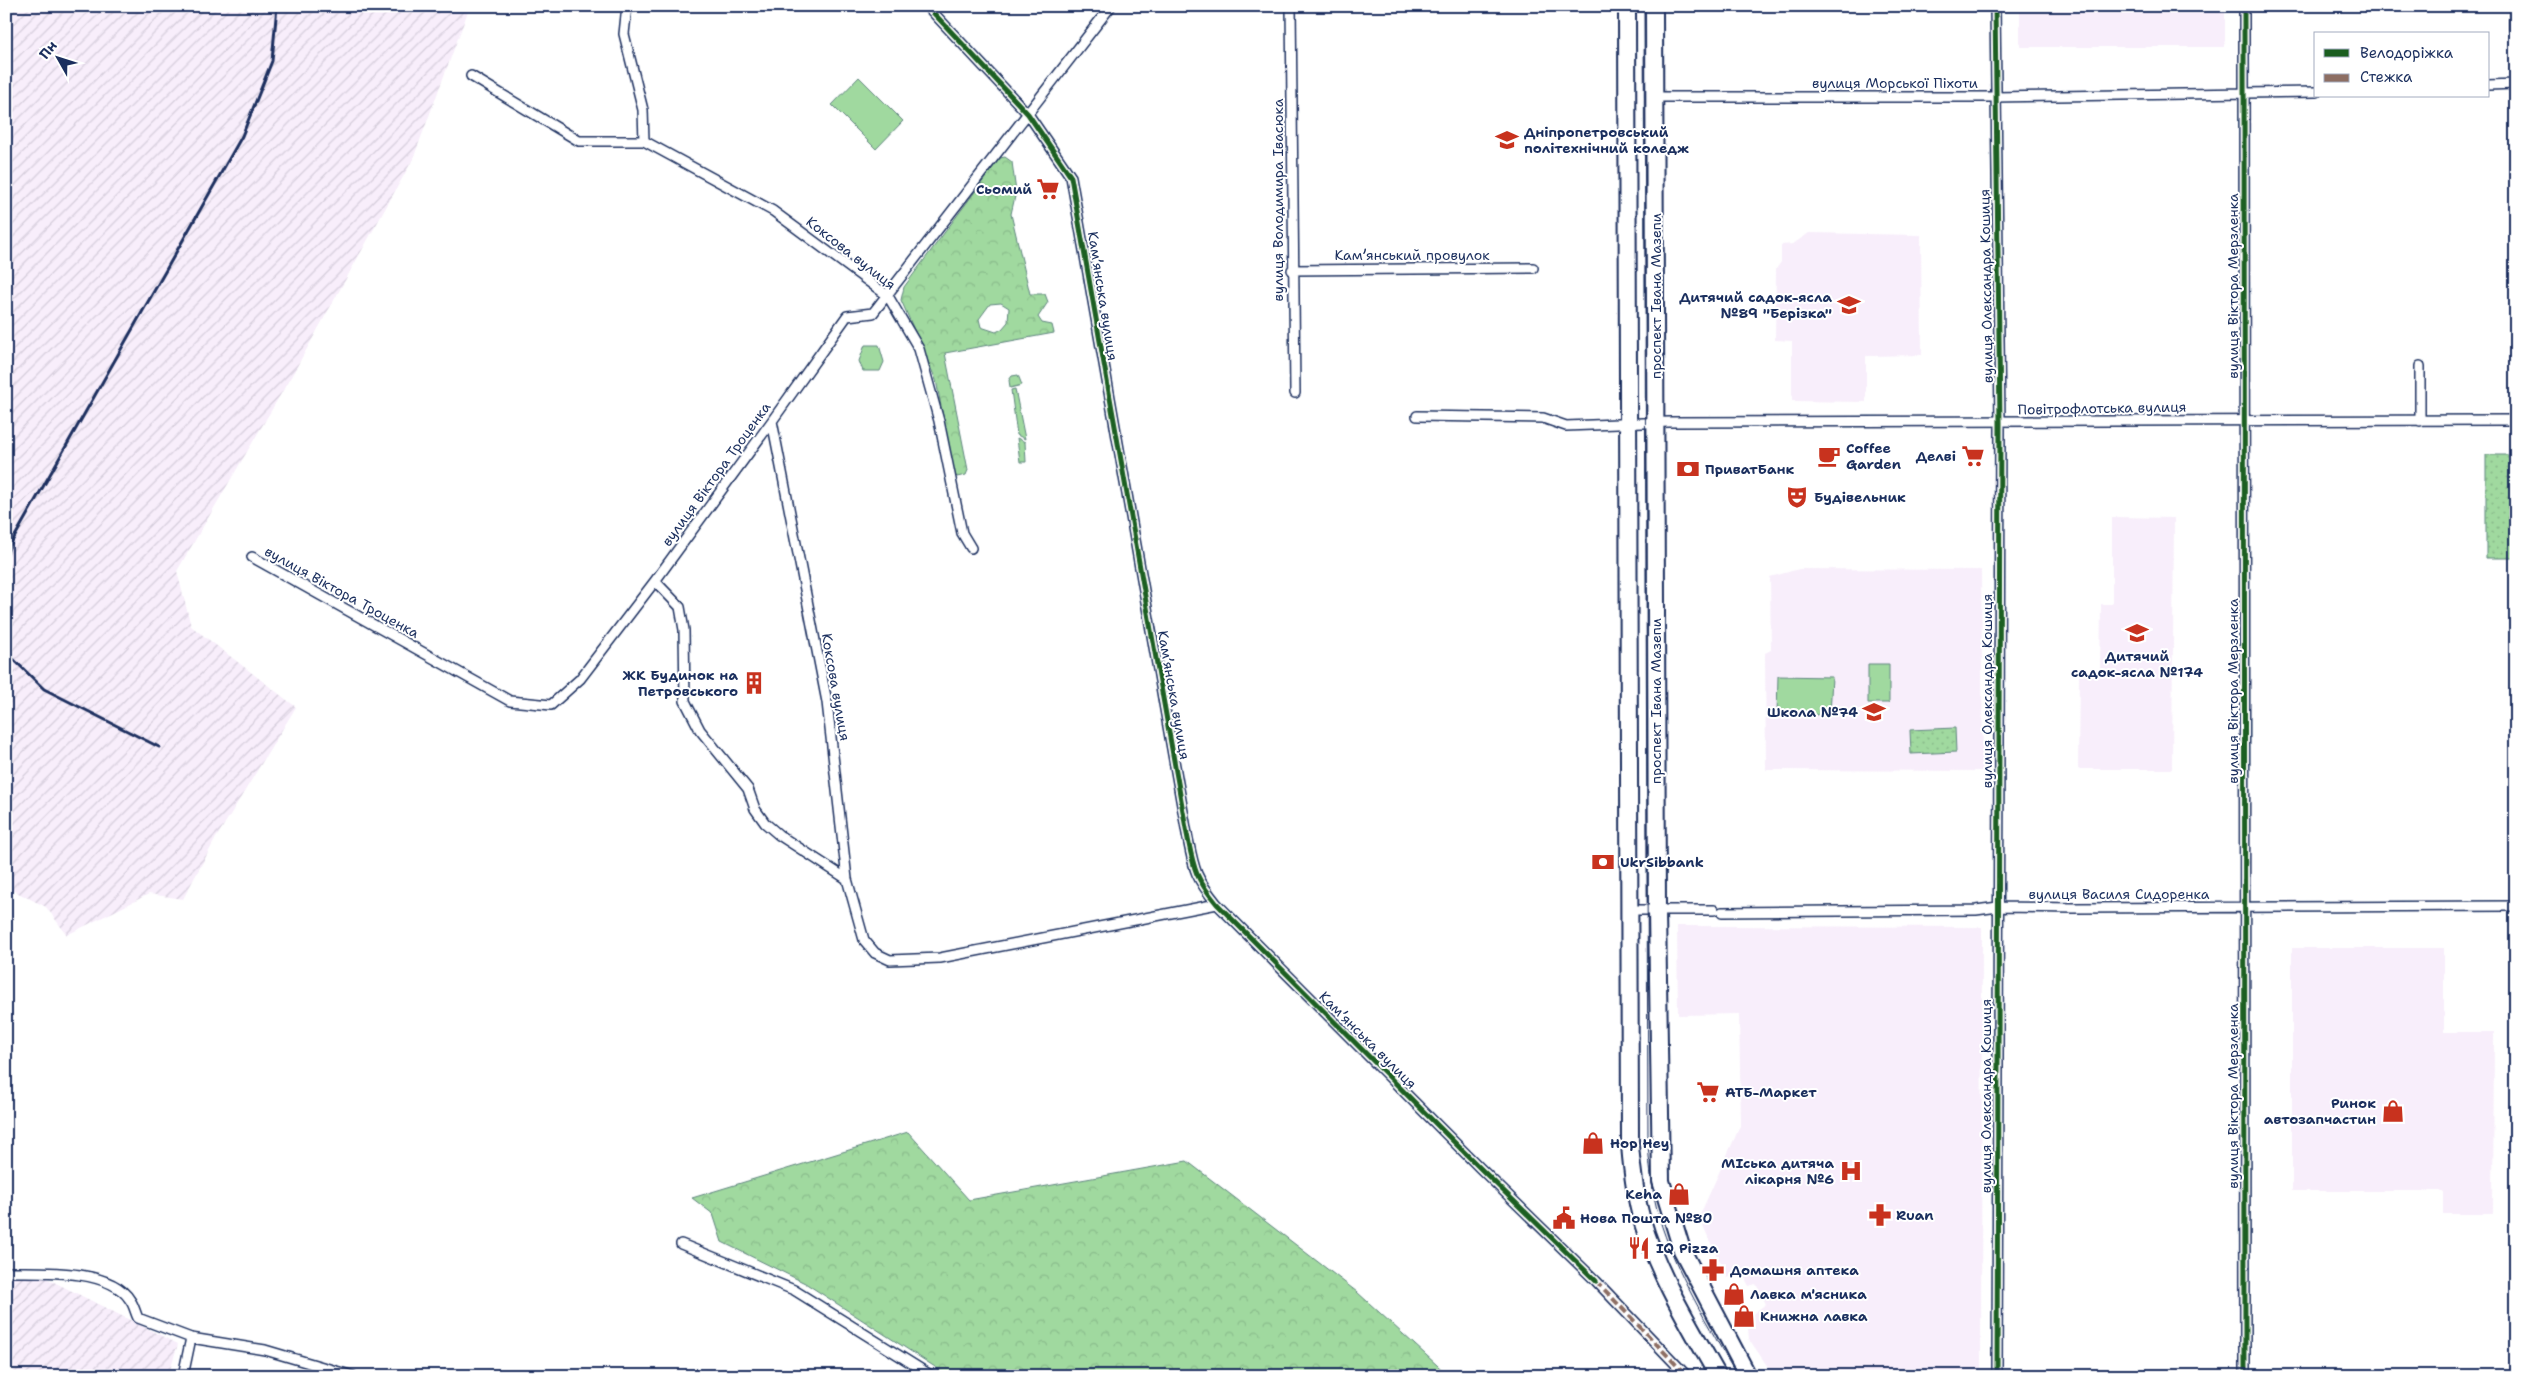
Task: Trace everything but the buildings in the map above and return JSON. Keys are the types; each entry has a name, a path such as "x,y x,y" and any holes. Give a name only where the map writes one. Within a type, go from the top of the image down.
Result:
{"highway":[{"name":"проспект Івана Мазепи","path":"1627,6 1630,1144 1642,1222 1658,1263 1718,1376"},
{"name":"проспект Івана Мазепи","path":"1654,6 1657,422 1657,910 1661,1181 1682,1250 1748,1376"}],"street":[{"path":"627,6 624,34 643,110 644,141"},
{"name":"Камʼянська вулиця","path":"927,6 1028,114 1071,178 1187,834 1194,872 1200,884 1217,904 1480,1168 1596,1281 1687,1376"},
{"name":"вулиця Віктора Троценка","path":"252,557 510,701 551,705 580,679 655,581 847,316 873,313 888,296 1111,6"},
{"name":"вулиця Володимира Івасюка","path":"1291,6 1292,270 1295,393"},
{"name":"вулиця Олександра Кошиця","path":"1995,6 1994,97 2000,422 1997,1376"},
{"name":"вулиця Віктора Мерзленка","path":"2244,6 2245,1376"},
{"path":"2516,6 2516,29"},
{"name":"Коксова вулиця","path":"471,76 579,141 644,141 773,211 888,296 919,349 939,421 962,533 971,548"},
{"path":"2490,85 2516,84"},
{"name":"вулиця Морської Піхоти","path":"1654,97 1994,97 2314,92"},
{"name":"Камʼянський провулок","path":"1292,270 1532,268"},
{"path":"2420,366 2420,421"},
{"path":"1417,416 1542,418 1566,426 1629,424"},
{"name":"Повітрофлотська вулиця","path":"1629,424 1657,422 2000,422 2244,419 2516,420"},
{"name":"Коксова вулиця","path":"772,421 827,702 847,879 864,940 875,953 890,960 950,956 1217,904"},
{"path":"655,581 680,607 684,630 685,701 700,730 748,789 755,809 765,823 779,835 847,879"},
{"name":"вулиця Василя Сидоренка","path":"1629,910 1976,910 1998,906 2244,908 2516,906"},
{"path":"681,1244 794,1290 932,1376"},
{"path":"6,1272 61,1273 92,1278 115,1286 130,1299 138,1318 191,1338 265,1350 353,1376"},
{"path":"183,1376 191,1338"}],"shaded area":[{"path":"6,6 470,6 413,159 295,370 177,571 191,626 296,707 216,838 183,899 149,894 67,935 46,907 6,887"},
{"path":"2020,6 2225,6 2225,47 2020,47"},
{"name":"Дитячий садок-ясла №89 \"Берізка\"","path":"1809,233 1921,235 1922,355 1866,356 1866,402 1792,401 1792,341 1775,340 1776,269 1781,262 1781,245 1793,244"},
{"name":"Дитячий садок-ясла №174","path":"2112,517 2174,518 2172,769 2078,769 2079,675 2100,675 2101,604 2112,604"},
{"name":"Школа №74","path":"1799,569 1981,570 1983,771 1766,770 1765,653 1771,650 1770,577"},
{"name":"МІська дитяча лікарня №6","path":"1677,926 1982,927 1981,1376 1774,1376 1749,1339 1747,1318 1766,1304 1756,1284 1749,1286 1741,1271 1727,1278 1699,1217 1741,1124 1739,1014 1678,1015"},
{"name":"Ринок автозапчастин","path":"2292,948 2444,948 2444,1032 2494,1032 2493,1214 2443,1214 2443,1191 2292,1191"},
{"path":"6,1276 46,1278 178,1344 168,1376 6,1376"}],"green space":[{"path":"859,77 903,121 876,149 832,105"},
{"path":"1005,157 1012,162 1016,192 1011,214 1030,294 1045,294 1048,302 1038,317 1042,323 1052,325 1054,333 945,353 968,470 966,475 957,477 954,474 936,380 901,300 904,287 1000,158","holes":["1001,303 1009,308 1008,322 1002,329 996,332 981,327 979,319 990,304"]},
{"path":"865,345 879,345 884,362 880,371 863,371 859,361"},
{"path":"1018,375 1022,385 1010,388 1009,380 1012,376"},
{"path":"1015,389 1025,439 1017,435 1011,390"},
{"path":"1017,438 1025,442 1026,462 1020,462"},
{"path":"2486,455 2516,455 2516,558 2486,558"},
{"path":"1868,664 1889,664 1889,703 1868,703"},
{"path":"1778,676 1832,677 1830,715 1777,714"},
{"path":"1955,728 1956,752 1911,754 1910,730"},
{"path":"908,1132 969,1200 1187,1161 1357,1292 1449,1376 949,1376 805,1283 722,1242 713,1214 692,1198"}],"tram line":[{"path":"1644,6 1648,1144 1655,1199 1666,1237 1683,1278 1737,1376"}],"railway":[{"path":"6,556 10,545 242,136 272,61 277,6"},
{"path":"6,652 44,689 159,747"}],"marked path":[{"path":"1596,1281 1687,1376"}],"cycle path":[{"path":"927,6 1028,114 1071,177 1187,834 1199,879 1217,904 1480,1168 1596,1281"},
{"path":"1995,6 2000,422 1997,1376"},
{"path":"2244,6 2245,1376"}],"place":[{"name":"Дніпропетровський політехнічний коледж","path":"1507,140"},
{"name":"Сьомий","path":"1048,189"},
{"name":"Дитячий садок-ясла №89 \"Берізка\"","path":"1849,305"},
{"name":"Coffee Garden","path":"1829,456"},
{"name":"Делві","path":"1973,456"},
{"name":"ПриватБанк","path":"1688,469"},
{"name":"Будівельник","path":"1797,497"},
{"name":"Дитячий садок-ясла №174","path":"2137,633"},
{"name":"ЖК Будинок на Петровського","path":"754,683"},
{"name":"Школа №74","path":"1874,712"},
{"name":"UkrSibbank","path":"1603,862"},
{"name":"АТБ-Маркет","path":"1708,1092"},
{"name":"Ринок автозапчастин","path":"2393,1111"},
{"name":"Hop Hey","path":"1593,1143"},
{"name":"МІська дитяча лікарня №6","path":"1851,1171"},
{"name":"Keha","path":"1679,1194"},
{"name":"Ruan","path":"1880,1215"},
{"name":"Нова Пошта №80","path":"1564,1218"},
{"name":"IQ Pizza","path":"1639,1248"},
{"name":"Домашня аптека","path":"1713,1270"},
{"name":"Лавка м'ясника","path":"1734,1294"},
{"name":"Книжна лавка","path":"1744,1316"}]}
